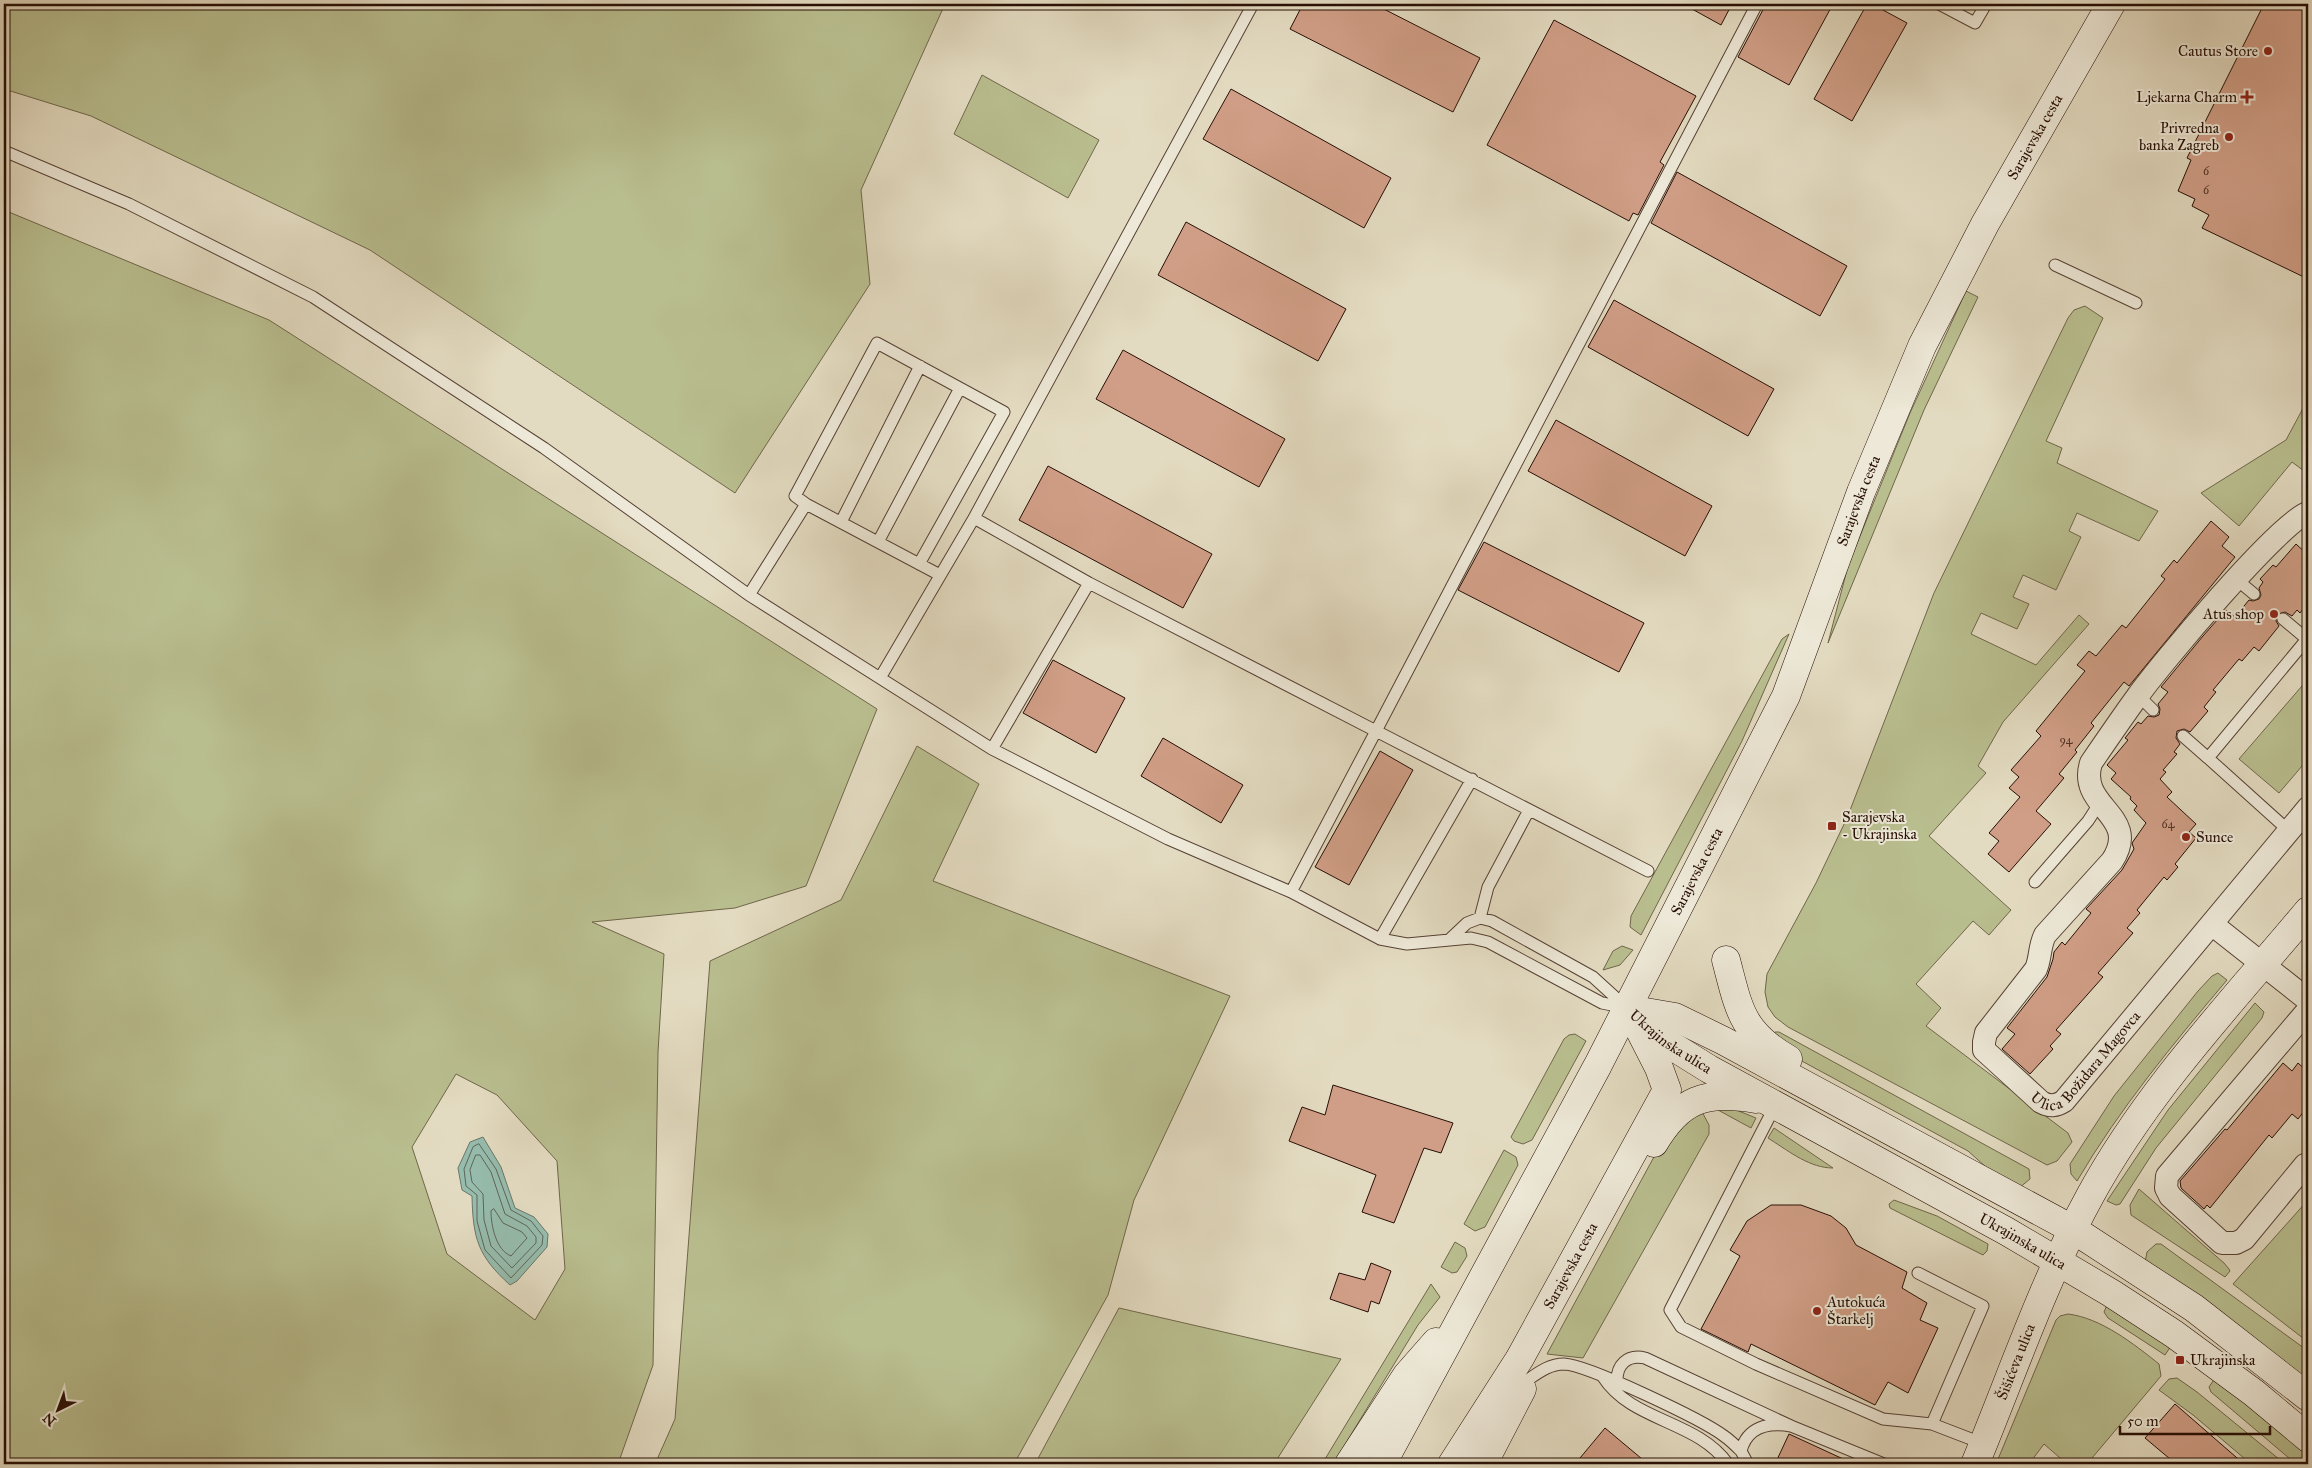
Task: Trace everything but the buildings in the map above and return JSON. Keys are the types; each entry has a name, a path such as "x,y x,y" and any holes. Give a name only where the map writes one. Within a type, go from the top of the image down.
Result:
{"main road":[{"name":"Sarajevska cesta","path":"1382,1464 1628,1009 1786,696 1861,492 1922,346 1985,224 2112,4"},
{"path":"2074,1230 2089,1197 2155,1096 2308,911"},
{"path":"1726,960 1738,1008 1750,1028 1767,1046 1826,1080 1855,1111"},
{"name":"Sarajevska cesta","path":"1452,1464 1493,1402 1545,1313 1667,1090 1659,1068 1628,1009"},
{"name":"Ukrajinska ulica","path":"1628,1009 1664,1041 1709,1069 2059,1261 2174,1334 2254,1393 2308,1438"},
{"name":"Ukrajinska ulica","path":"1628,1009 1675,1017 1724,1041 2074,1230 2194,1308 2308,1397"},
{"path":"1608,1197 1632,1179 1664,1128 1687,1104 1716,1096 1772,1102"},
{"name":"Šišićeva ulica","path":"1980,1454 2036,1311 2074,1230"},
{"path":"1483,1464 1544,1347 1547,1325 1545,1313"},
{"path":"1349,1464 1407,1375 1426,1352 1456,1328"}],"street":[{"name":"Ulica Božidara Magovca","path":"2308,513 2287,527 2236,579 2145,703 2091,763 2088,772 2091,790 2099,804 2119,825 2121,836 2120,849 2045,935 2039,946 2040,960 2036,969 1986,1033 1984,1050 2041,1102 2048,1106 2058,1105 2064,1101 2213,925 2308,808"},
{"path":"2213,925 2308,1000"},
{"path":"2308,1010 2167,1176 2166,1188 2170,1196 2222,1243 2236,1243 2244,1239 2305,1165 2308,1164"}],"lane":[{"path":"880,678 974,518 1253,4"},
{"path":"1291,892 1757,4"},
{"path":"1938,4 1975,24 1986,4"},
{"path":"4,151 129,204 313,297 544,448 749,595 992,749 1168,838 1291,892 1380,939 1407,944 1471,938 1488,942 1602,1003 1628,1009"},
{"path":"2055,265 2136,303"},
{"path":"919,564 1004,412 877,343 795,496 806,504 919,564 940,574"},
{"path":"841,522 920,366"},
{"path":"878,542 960,388"},
{"path":"749,595 806,504"},
{"path":"974,518 1089,583 1648,871"},
{"path":"2236,579 2254,594"},
{"path":"992,749 1089,583"},
{"path":"2208,758 2308,640 2284,619"},
{"path":"2183,736 2289,831"},
{"path":"1380,939 1472,779"},
{"path":"2035,882 2088,821 2099,804"},
{"path":"1480,918 1488,887 1529,810"},
{"path":"1450,939 1467,923 1480,918 1503,926 1593,977 1628,1009"},
{"path":"1772,1102 1670,1310 1672,1317 1681,1328 1720,1347 1883,1419 1932,1424 1980,1454"},
{"path":"1918,1273 1983,1306 1932,1424"},
{"path":"1617,1383 1616,1374 1625,1361 1636,1356 1645,1358 1790,1426 1884,1464"},
{"path":"1526,1381 1543,1369 1564,1364 1576,1366 1706,1424 1741,1451 1748,1464"},
{"path":"1602,1376 1611,1389 1626,1402 1702,1438 1728,1464"},
{"path":"1741,1451 1747,1436 1767,1424 1790,1426"}],"shaded area":[{"path":"4,4 945,4 861,190 870,284 735,493 370,250 91,116 4,89"},
{"path":"982,75 1099,140 1068,198 954,134"},
{"path":"4,210 269,320 877,709 806,886 735,908 592,922 664,954 658,1052 653,1365 618,1464 4,1464","holes":["456,1074 497,1095 557,1161 565,1269 535,1320 447,1254 412,1147"]},
{"path":"1966,291 1978,297 1924,410 1828,643 1848,566 1910,413"},
{"path":"2085,306 2103,318 2046,441 2062,448 2057,463 2158,511 2139,541 2077,513 2069,531 2081,537 2056,590 2023,575 2013,597 2029,604 2017,629 1981,613 1971,634 2036,665 2079,615 2089,624 2003,722 1978,766 1986,773 1929,836 2011,910 1989,935 1973,921 1916,984 1941,1008 1926,1026 2068,1133 2072,1142 2057,1161 2047,1165 1788,1027 1775,1017 1768,1007 1765,992 1767,974 1816,883 1847,818 1934,593 2068,318 2074,310"},
{"path":"2308,399 2308,474 2292,462 2239,526 2201,493 2286,440"},
{"path":"1789,634 1742,741 1641,935 1630,927 1631,916 1782,639"},
{"path":"2308,679 2308,759 2279,793 2239,759"},
{"path":"917,746 979,784 933,881 1230,996 1134,1200 1108,1295 1014,1464 655,1464 675,1419 710,961 841,900"},
{"path":"1622,946 1633,950 1620,965 1603,970 1613,951"},
{"path":"2218,973 2227,980 2167,1052 2129,1102 2077,1181 2071,1174 2070,1164 2114,1096 2198,991 2212,976"},
{"path":"2255,1003 2264,1012 2262,1018 2156,1148 2120,1204 2116,1205 2107,1201 2168,1110"},
{"path":"1775,1032 1779,1032 2029,1169 2030,1179 2019,1188 1986,1167 1968,1151 1787,1053 1770,1036"},
{"path":"1575,1034 1586,1041 1532,1140 1523,1144 1514,1141 1511,1137 1564,1039 1569,1035"},
{"path":"1729,1107 1756,1118 1751,1128 1718,1110"},
{"path":"1700,1108 1709,1125 1709,1134 1583,1358 1547,1354 1655,1155"},
{"path":"1774,1128 1833,1168 1808,1162 1768,1138"},
{"path":"1504,1150 1516,1157 1518,1165 1485,1227 1475,1231 1464,1224"},
{"path":"2139,1189 2224,1263 2230,1271 2225,1277 2131,1215 2130,1205"},
{"path":"1894,1200 1937,1216 1988,1244 1987,1251 1983,1255 1890,1208 1889,1204"},
{"path":"2308,1200 2308,1342 2233,1284"},
{"path":"1455,1242 1465,1248 1467,1256 1457,1272 1452,1273 1441,1267"},
{"path":"2156,1244 2161,1244 2308,1351 2308,1384 2145,1263 2147,1252"},
{"path":"1431,1284 1440,1297 1418,1325 1333,1464 1322,1464"},
{"path":"2107,1305 2171,1346 2165,1355 2108,1318 2104,1312"},
{"path":"1119,1308 1341,1359 1274,1464 1035,1464"},
{"path":"2068,1314 2080,1316 2105,1326 2128,1340 2159,1364 2161,1376 2087,1464 2067,1464 2044,1444 2029,1464 1996,1464 2056,1320 2060,1316"},
{"path":"2177,1378 2197,1392 2285,1464 2251,1464 2193,1415 2159,1390 2169,1379"},
{"path":"2215,1378 2307,1455 2308,1464 2296,1464 2211,1392 2209,1387"}],"water":[{"path":"483,1137 501,1167 515,1208 534,1217 548,1234 547,1247 517,1281 510,1285 491,1265 479,1246 474,1224 472,1196 462,1190 458,1168 470,1142"}],"place":[{"name":"Cautus Store","path":"2268,51"},
{"name":"Ljekarna Charm","path":"2247,97"},
{"name":"Privredna banka Zagreb","path":"2229,137"},
{"name":"Atus shop","path":"2274,614"},
{"name":"Sarajevska - Ukrajinska","path":"1832,826"},
{"name":"Sunce","path":"2186,837"},
{"name":"Autokuća Štarkelj","path":"1817,1311"},
{"name":"Ukrajinska","path":"2180,1360"}]}
